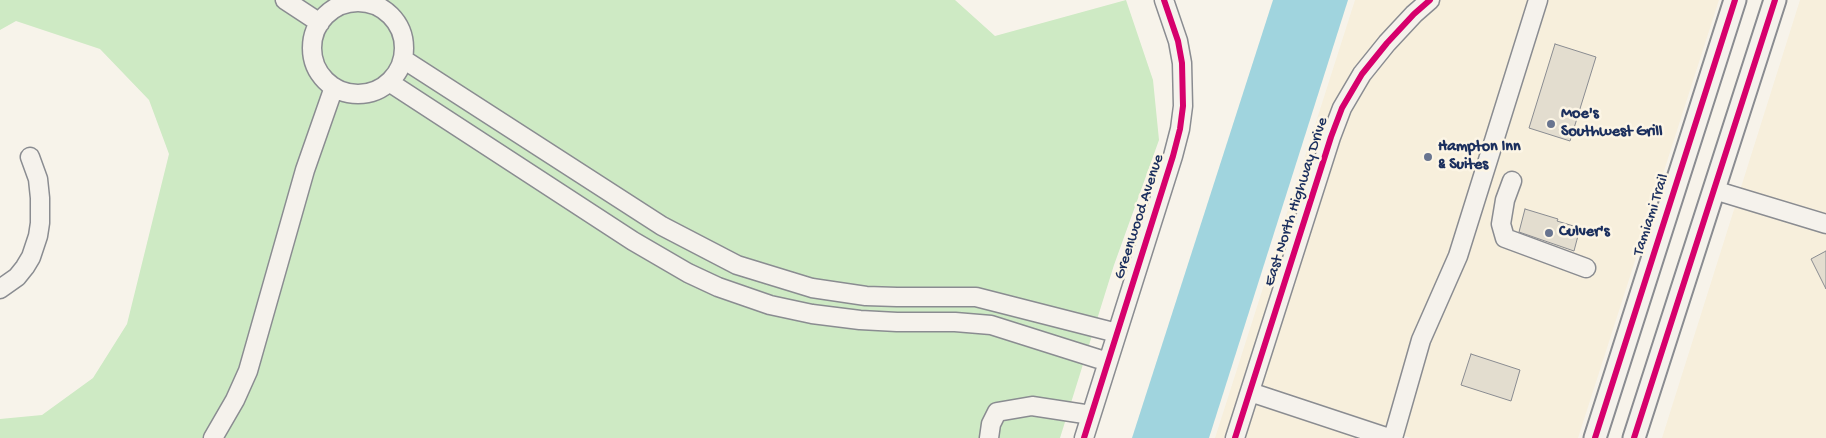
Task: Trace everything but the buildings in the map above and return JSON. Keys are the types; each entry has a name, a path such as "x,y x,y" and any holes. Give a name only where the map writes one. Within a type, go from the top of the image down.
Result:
{"main road":[{"name":"Tamiami Trail","path":"1595,438 1735,0"},
{"path":"1634,438 1774,0"}],"street":[{"path":"285,0 320,23"},
{"name":"Greenwood Avenue","path":"1084,438 1180,129 1183,106 1182,63 1178,40 1164,0"},
{"name":"East North Highway Drive","path":"1235,438 1331,137 1342,108 1362,74 1387,43 1430,0"},
{"path":"1393,438 1421,340 1458,256 1538,0"},
{"path":"353,2 384,4 400,30 404,44 403,59 397,73 388,82 372,92 357,94 341,91 328,83 318,71 312,56 312,40 320,23 326,14 339,6 353,2"},
{"path":"403,59 656,222 737,265 812,288 866,296 976,297 1117,333"},
{"path":"388,82 640,245 688,273 718,287 770,305 821,315 860,320 955,322 991,325 1108,362"},
{"path":"213,438 235,400 248,371 305,170 334,87"},
{"path":"474,138 488,115"},
{"path":"512,163 527,140"},
{"path":"0,289 8,284 25,267 31,258 36,242 40,223 40,198 38,179 30,157"},
{"path":"1512,181 1505,200 1501,224 1505,238 1586,268"},
{"path":"1714,190 1826,224"},
{"path":"640,245 656,222"},
{"path":"897,297 897,322"},
{"path":"1250,392 1389,438"},
{"path":"989,438 991,424 997,412 1032,406 1091,414"}],"shaded area":[{"path":"1355,0 1419,0 1356,70 1227,438 1215,438"},
{"path":"1441,0 1719,0 1578,438 1411,438 1259,388 1338,139 1349,111 1368,78 1419,18"},
{"path":"1800,0 1826,0 1826,438 1662,438"},
{"path":"1255,401 1366,438 1243,438"}],"green space":[{"path":"0,0 955,0 995,36 1126,0 1153,80 1159,140 1114,265 1060,438 0,438 0,419 42,415 93,378 127,324 169,154 149,100 100,49 16,21 0,30"}],"water":[{"path":"1273,0 1348,0 1209,438 1132,438"}],"cycle path":[{"path":"1084,438 1180,129 1183,106 1182,63 1178,41 1164,0"},
{"path":"1235,438 1331,137 1342,108 1362,74 1387,43 1430,0"},
{"path":"1595,438 1735,0"},
{"path":"1634,438 1775,0"}],"place":[{"name":"Moe's Southwest Grill","path":"1551,124"},
{"name":"Hampton Inn & Suites","path":"1428,157"},
{"name":"Culver's","path":"1549,233"}]}
